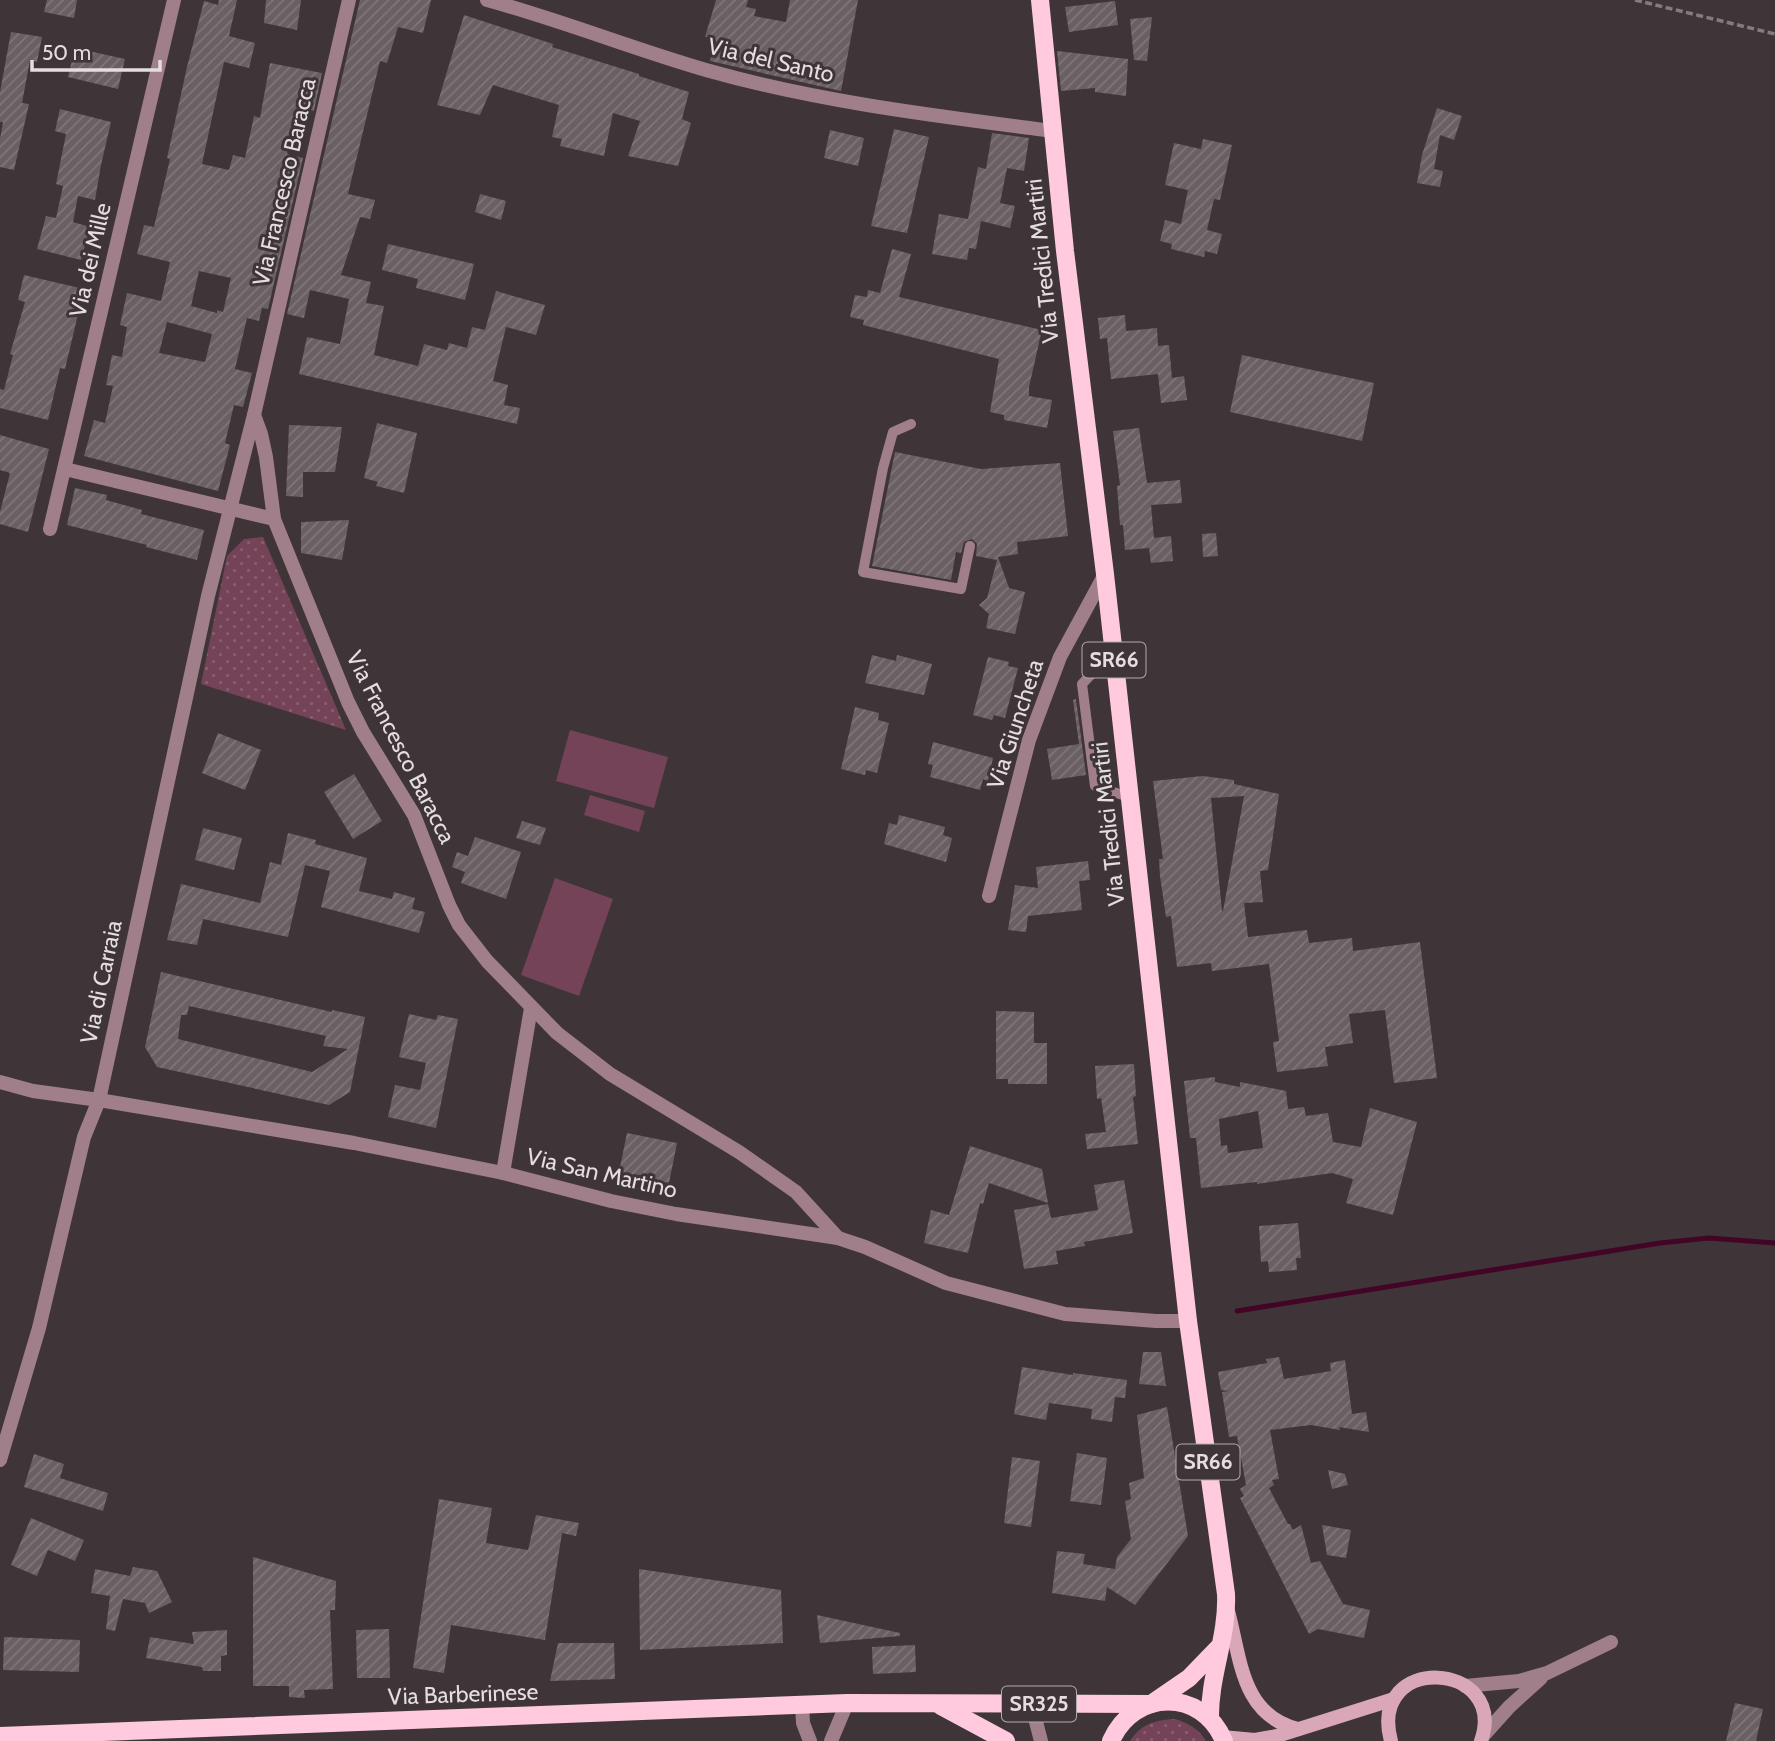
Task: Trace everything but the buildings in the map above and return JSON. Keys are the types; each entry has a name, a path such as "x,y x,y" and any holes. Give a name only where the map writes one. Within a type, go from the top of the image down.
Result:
{"main road":[{"name":"Via Tredici Martiri","path":"1040,0 1074,335 1105,575 1188,1321 1227,1604 1222,1642 1210,1691 1210,1719"},
{"path":"1227,1604 1246,1682 1254,1700 1276,1721 1300,1730"},
{"path":"1111,1741 1126,1718 1189,1678 1207,1662 1222,1642"},
{"path":"1210,1719 1223,1739 1264,1739 1394,1699 1408,1685 1432,1676 1447,1677 1465,1686 1475,1696 1484,1720 1482,1738"},
{"path":"1391,1741 1389,1727 1394,1699"},
{"name":"Via Barberinese","path":"928,1702 959,1714 1006,1741"},
{"name":"Via Barberinese","path":"0,1736 847,1703 1178,1702 1196,1708 1210,1719"},
{"name":"Via Barberinese","path":"977,1725 997,1741"}],"street":[{"name":"Via dei Mille","path":"50,529 174,0"},
{"name":"Via Francesco Baracca","path":"231,509 349,0"},
{"name":"Via del Santo","path":"488,0 706,70 790,90 940,116 1053,131"},
{"name":"Via Francesco Baracca","path":"254,415 264,445 274,519 348,702 414,815 454,915 487,961 557,1033 610,1074 739,1152 796,1192 838,1238"},
{"path":"65,469 274,519"},
{"name":"Via di Carraia","path":"0,1460 40,1328 84,1137 99,1100 183,705 231,509"},
{"name":"Via Giuncheta","path":"989,896 1029,740 1060,657 1105,575"},
{"path":"503,1173 531,1007"},
{"name":"Via San Martino","path":"0,1082 33,1091 354,1143 503,1173 611,1201 677,1214 838,1238 946,1283 1065,1314 1188,1321"},
{"path":"1465,1686 1519,1681 1547,1674 1611,1642"},
{"path":"1482,1738 1509,1707 1547,1674"},
{"path":"831,1741 847,1703"},
{"path":"802,1704 803,1723 810,1741"},
{"path":"1036,1704 1035,1718 1041,1741"}],"lane":[{"path":"911,424 893,432 883,468 863,572 961,589 970,546"},
{"path":"1113,652 1082,684 1095,786 1129,797"}],"path":[{"path":"1635,0 1775,34"}],"shaded area":[{"path":"263,537 346,730 201,684 227,556 244,539"},
{"path":"570,730 668,757 654,808 556,781"},
{"path":"590,795 645,811 639,832 584,815"},
{"path":"555,878 613,899 579,996 521,975"},
{"path":"1175,1719 1193,1727 1206,1741 1130,1741 1149,1724"}],"waterway":[{"path":"1237,1311 1660,1243 1709,1238 1775,1243"}]}
